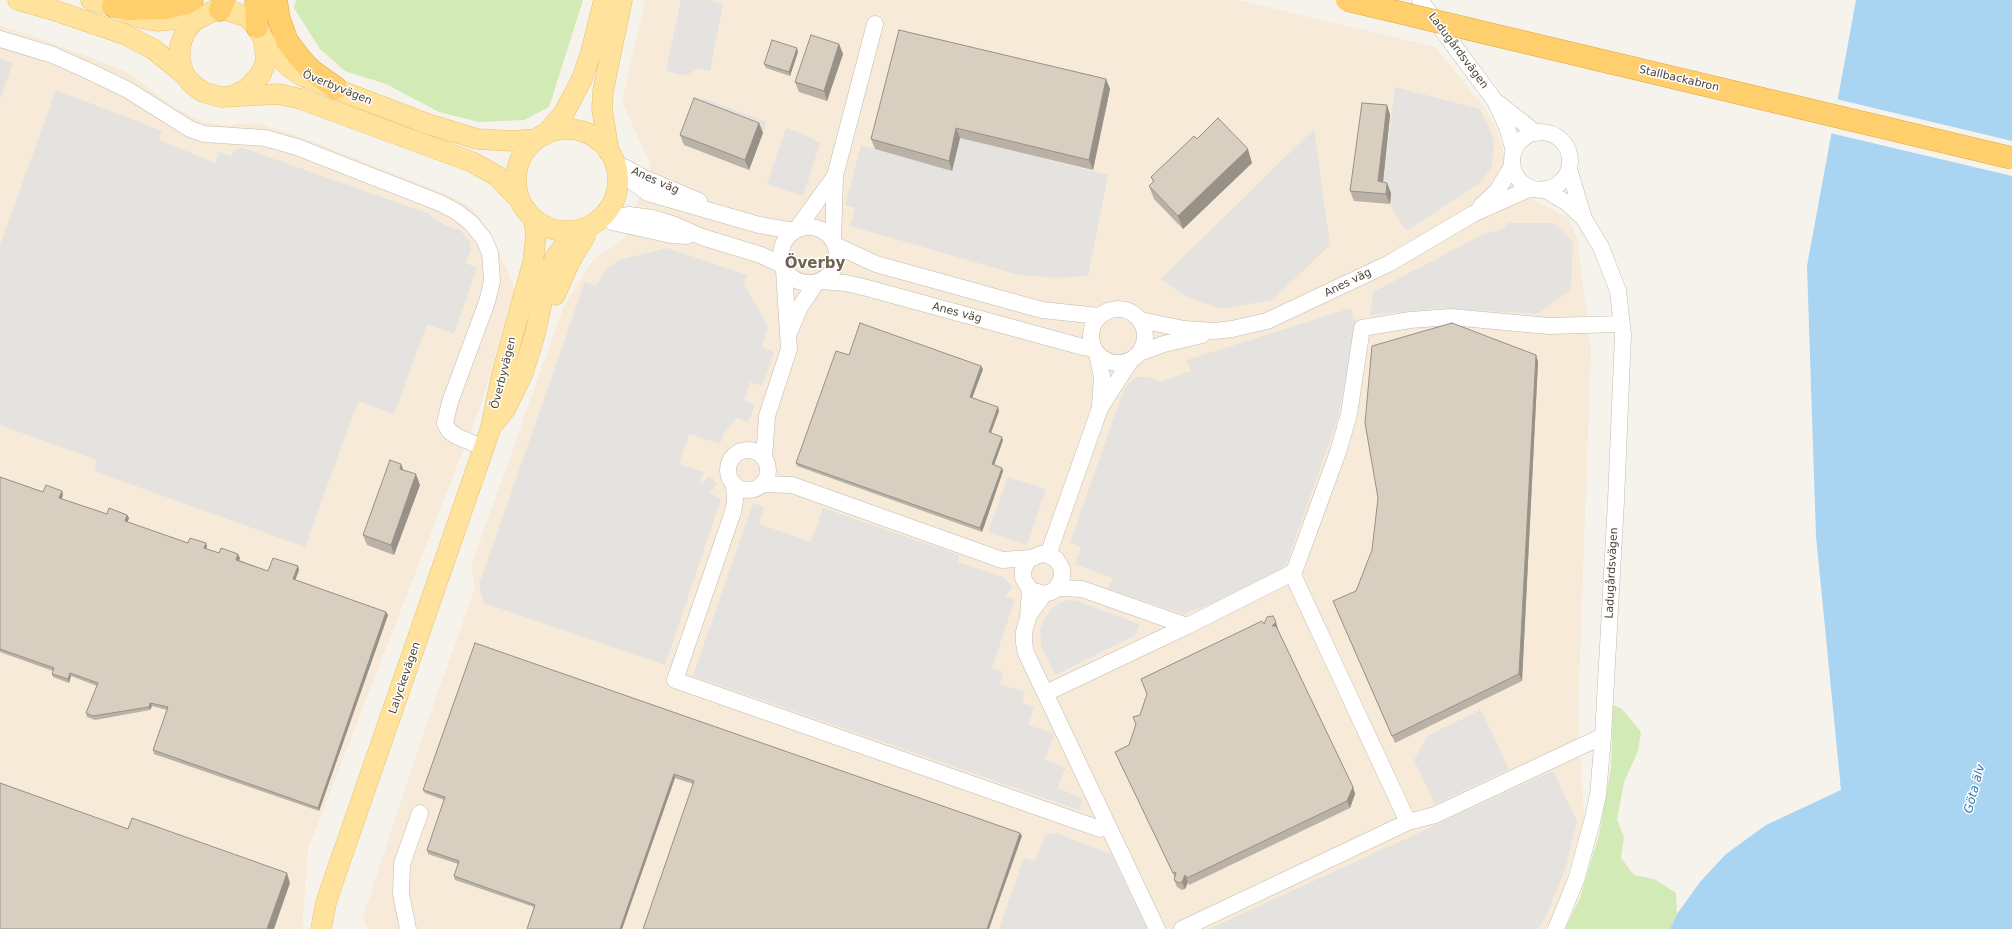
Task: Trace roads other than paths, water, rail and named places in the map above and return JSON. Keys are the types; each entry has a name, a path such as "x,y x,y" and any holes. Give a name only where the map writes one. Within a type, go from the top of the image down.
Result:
{"highway":[{"path":"256,0 261,34"},
{"path":"276,0 279,20 287,40 312,71 336,88"},
{"name":"Stallbackabron","path":"1347,0 2012,158"},
{"path":"112,6 128,8 166,8 186,3 209,7"}],"main road":[{"name":"Överbyvägen","path":"18,0 124,34 152,49 184,74 192,84 203,92 215,96 278,94 301,99 348,115 483,167 497,176 519,199 525,210 534,219 553,229 588,226"},
{"path":"91,0 112,6"},
{"name":"Överbyvägen","path":"519,199 516,180 519,162 524,153 541,137 567,108 582,79 591,52 604,0"},
{"name":"Överbyvägen","path":"492,427 506,408 516,388 535,334 546,282 555,258 588,226 609,210 615,196 618,182 602,109 603,91 622,0"},
{"name":"Överbyvägen","path":"209,7 241,14 261,34 288,66 319,84 336,88 428,124 477,139 513,140 541,137 561,130 577,130 598,140 612,156"},
{"path":"184,74 179,53 182,39 189,26 209,7"},
{"name":"Överbyvägen","path":"235,95 247,90 261,74 266,54 261,34"},
{"name":"Överbyvägen","path":"492,427 502,374 535,256 536,235 534,219"},
{"name":"Lalyckevägen","path":"321,929 326,902 334,878 492,427"}],"street":[{"name":"Ladugårdsvägen","path":"1420,0 1495,101 1507,128 1513,159"},
{"path":"588,226 622,224 670,235 702,237 761,255 783,268 795,280 809,284 818,282 828,276 835,266 837,253 834,242 835,176 875,24"},
{"path":"0,39 53,55 94,72 128,90 190,129 204,134 265,138 297,146 440,204 457,212 471,223 484,239 490,253 492,282 487,302 450,402 445,423 449,431 456,436 484,448"},
{"name":"Ladugårdsvägen","path":"1495,101 1536,133"},
{"path":"1536,133 1547,133 1560,139 1568,152 1569,169 1560,183 1551,188 1538,189 1518,179 1513,159 1518,144 1526,136 1536,133"},
{"name":"Anes väg","path":"612,156 642,177 693,197 722,213 759,225 795,230"},
{"name":"Anes väg","path":"1473,214 1496,191 1513,159"},
{"name":"Ladugårdsvägen","path":"1556,929 1576,880 1598,795 1603,736 1616,501 1622,324 1618,291 1601,247 1584,219 1569,169"},
{"path":"835,176 795,230 786,238 782,246 780,256 783,268 789,333 787,360 767,416 744,451 734,457 729,464 729,474 734,484 735,500 733,512 675,680 1100,829 1108,826"},
{"name":"Anes väg","path":"1140,320 1184,329 1215,331 1232,330 1267,321 1388,264 1473,214 1538,189"},
{"name":"Ladugårdsvägen","path":"1538,189 1567,203 1584,219"},
{"path":"795,230 810,227 823,230 834,242 876,264 1042,310 1099,316"},
{"name":"Anes väg","path":"818,282 846,283 867,288 1095,351"},
{"path":"789,333 800,307 818,282"},
{"path":"1048,555 1100,408 1142,348 1145,334 1140,320 1132,312 1117,309 1109,310 1099,316 1091,332 1102,377 1100,408"},
{"path":"1046,694 1187,626 1294,572 1343,435 1349,414 1362,328 1416,320 1451,317 1549,326 1622,324"},
{"name":"Anes väg","path":"1135,357 1164,344 1215,331"},
{"path":"1095,351 1102,358 1113,363 1135,357"},
{"path":"733,512 768,476 766,460 767,416"},
{"path":"744,451 756,452 792,486"},
{"path":"734,484 742,489 792,486 1002,560 1039,587 1082,589 1187,626"},
{"path":"1002,560 1048,555 1056,559 1062,569 1082,589"},
{"path":"1030,558 1024,567 1039,587"},
{"path":"1062,569 1062,577 1039,587 1024,632 1024,643 1031,663 1157,929"},
{"path":"1292,574 1408,822"},
{"path":"1182,929 1408,822 1435,815 1603,736"},
{"path":"408,929 401,894 402,864 420,813"}],"water":[{"name":"Göta älv","path":"1856,0 2012,0 2012,929 1670,929 1677,914 1700,882 1726,854 1766,825 1841,790 1816,536 1807,266"}],"district":[{"name":"Överby","path":"815,264"}]}
